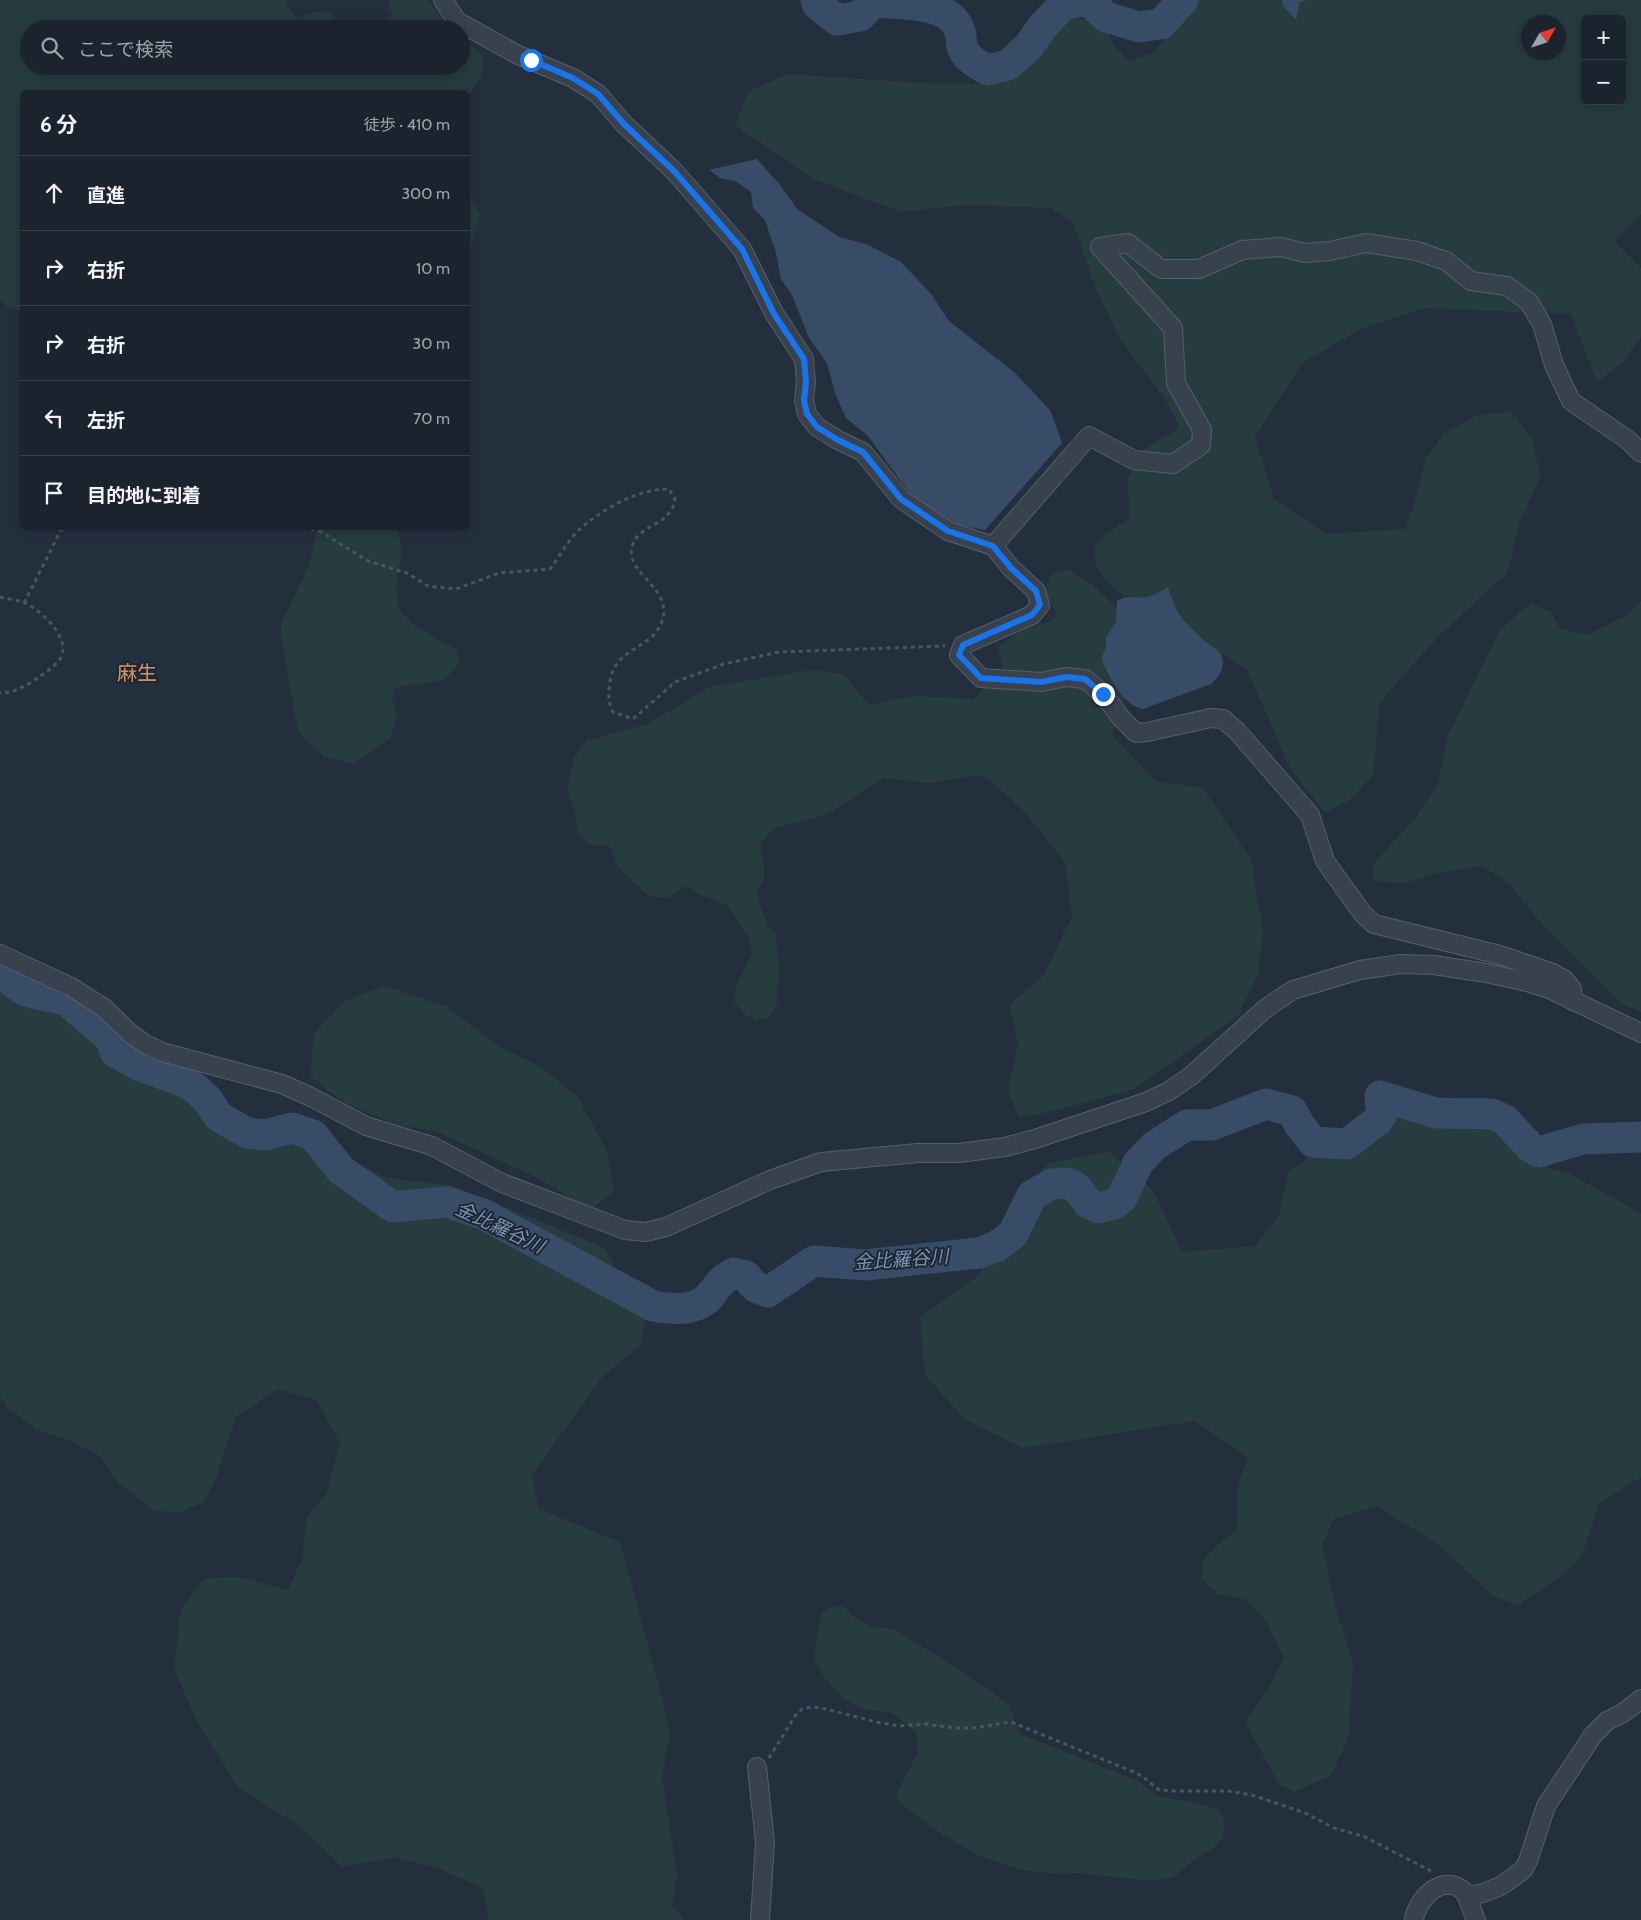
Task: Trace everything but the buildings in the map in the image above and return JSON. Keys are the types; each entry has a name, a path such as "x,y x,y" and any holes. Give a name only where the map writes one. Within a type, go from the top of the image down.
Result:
{"street":[{"path":"443,0 457,20"},
{"path":"470,28 516,54 573,78 598,94 624,124 674,171 742,249 774,314 804,359 806,382 804,400 807,414 817,427 863,452 901,499 948,531 993,546 1011,568 1036,591 1040,605 1032,615 963,645 959,655 981,678 1041,682 1066,677 1085,679 1103,694 1122,719 1136,733 1211,718 1223,718 1237,731 1310,816 1326,861 1363,914 1374,924 1500,955 1553,973 1565,980 1572,989 1574,1001"},
{"path":"993,546 1089,436 1134,460 1173,464 1202,446 1202,430 1176,383 1173,328 1100,247 1128,243 1161,269 1199,269 1242,250 1281,247 1305,253 1330,251 1366,243 1417,251 1446,261 1471,281 1507,286 1529,302 1542,324 1554,365 1571,401 1628,440 1641,453"},
{"path":"0,954 71,987 104,1008 131,1034 145,1044 162,1052 282,1084 311,1096 366,1126 432,1146 502,1183 625,1230 646,1232 666,1227 770,1180 822,1162 918,1153 959,1153 1005,1147 1146,1102 1169,1091 1191,1076 1266,1008 1293,990 1360,970 1401,964 1434,965 1527,982 1549,989 1641,1033"},
{"path":"1467,1896 1483,1894 1501,1886 1523,1870 1528,1861 1546,1806 1593,1735 1607,1721 1623,1713 1641,1699"},
{"path":"757,1767 765,1842 760,1920"},
{"path":"1414,1920 1414,1913 1426,1895 1440,1886 1452,1885 1460,1889 1467,1896 1476,1920"}],"path":[{"path":"318,530 368,561 407,573 428,586 456,589 498,573 550,568 580,529 618,502 655,489 669,489 675,498 674,509 663,520 637,537 632,547 631,558 660,596 664,610 660,625 651,637 621,658 611,672 608,699 613,712 633,720 675,682 724,664 779,652 963,645"},
{"path":"24,602 61,530"},
{"path":"0,597 24,602 47,618 63,645 60,658 47,671 14,692 0,693"},
{"path":"757,1767 770,1757 795,1716 802,1709 812,1707 900,1726 925,1724 972,1728 1011,1722 1136,1773 1159,1790 1228,1791 1252,1794 1305,1813 1334,1828 1364,1837 1432,1871 1440,1871"}],"green space":[{"path":"0,0 287,0 286,4 297,18 315,12 333,13 335,20 20,20 20,75 470,75 470,44 483,56 482,76 470,93 470,90 20,90 20,311 6,306 0,298"},
{"path":"390,0 427,0 444,20 387,20 393,15 389,7"},
{"path":"1198,0 1282,0 1283,6 1296,19 1300,2 1307,0 1641,0 1641,214 1614,241 1641,268 1641,337 1621,364 1597,382 1571,314 1424,308 1363,328 1303,362 1255,437 1274,499 1327,534 1405,529 1418,491 1426,458 1445,433 1478,415 1511,412 1533,440 1540,478 1519,523 1508,572 1437,638 1380,702 1373,775 1351,799 1325,813 1290,768 1247,669 1220,653 1190,628 1173,605 1168,587 1159,592 1141,597 1125,595 1111,585 1097,567 1094,548 1105,535 1129,519 1128,479 1144,449 1180,428 1165,399 1121,341 1096,289 1073,222 1051,208 964,205 901,212 813,179 735,125 749,91 788,74 920,83 1003,84 1072,17 1102,23 1116,49 1130,61 1154,53 1191,6"},
{"path":"470,195 480,215 470,245"},
{"path":"317,530 397,530 402,550 396,587 399,610 416,627 457,650 460,663 444,680 396,687 392,698 397,716 390,739 353,764 323,756 298,732 281,636 281,623 310,564"},
{"path":"1067,569 1094,587 1117,609 1116,623 1106,637 1106,647 1101,659 1125,699 1112,735 1156,781 1203,788 1251,860 1263,932 1258,974 1238,1016 1134,1089 1020,1118 1008,1093 1018,1043 1009,1005 1044,975 1072,916 1065,862 1020,807 983,775 929,783 884,778 826,815 775,828 764,838 760,849 764,865 764,879 757,892 768,925 776,935 779,966 777,1004 770,1017 757,1021 745,1015 734,1002 737,984 752,953 748,937 727,905 701,895 686,886 667,898 648,896 617,866 610,846 590,845 577,832 575,815 568,789 573,759 586,741 647,724 710,687 811,670 844,674 869,705 915,696 974,699 1003,667 997,648 1021,629 1050,622 1057,614 1045,591 1051,574"},
{"path":"1641,601 1641,1012 1621,1003 1542,924 1510,884 1481,865 1439,873 1405,883 1374,881 1373,864 1416,817 1438,783 1448,736 1500,630 1530,603 1552,612 1560,629 1587,635 1625,616"},
{"path":"384,986 447,1007 500,1047 540,1066 578,1097 607,1151 614,1192 595,1206 584,1207 540,1179 435,1131 397,1125 346,1104 310,1076 314,1033 344,1001"},
{"path":"0,987 18,998 59,1007 104,1042 122,1073 193,1095 311,1139 386,1178 450,1185 603,1247 646,1318 641,1345 603,1376 532,1475 539,1509 620,1542 670,1732 662,1778 677,1875 672,1905 683,1917 683,1920 489,1920 483,1888 440,1869 394,1857 342,1867 298,1825 239,1788 198,1724 174,1670 181,1608 205,1578 239,1577 288,1590 303,1557 306,1518 327,1493 340,1443 316,1400 277,1389 237,1416 218,1474 204,1502 177,1513 153,1510 117,1481 100,1456 71,1441 36,1430 7,1407 0,1397"},
{"path":"1378,1111 1492,1126 1514,1140 1549,1168 1568,1173 1641,1213 1641,1477 1599,1504 1582,1556 1558,1579 1517,1605 1493,1596 1439,1545 1377,1506 1334,1519 1322,1546 1336,1607 1353,1664 1348,1740 1331,1775 1295,1792 1279,1784 1245,1722 1267,1691 1284,1657 1266,1621 1244,1599 1218,1594 1201,1578 1204,1559 1223,1540 1237,1531 1238,1484 1248,1458 1195,1421 1023,1448 964,1419 925,1375 920,1317 979,1275 1016,1192 1050,1163 1109,1151 1153,1190 1182,1252 1255,1246 1280,1214 1288,1172"},
{"path":"843,1606 855,1618 872,1627 894,1629 960,1670 1009,1705 1020,1734 1136,1780 1158,1796 1200,1804 1218,1810 1224,1819 1223,1838 1215,1847 1192,1861 1173,1878 1150,1881 1078,1873 1061,1874 1020,1870 973,1853 936,1830 899,1803 897,1792 918,1752 916,1732 892,1713 866,1710 844,1699 826,1680 814,1660 821,1614 831,1607"}],"water":[{"path":"1282,0 1307,0 1300,2 1296,20 1283,6"},
{"path":"757,159 780,185 797,209 839,237 866,244 901,262 931,294 949,321 1015,373 1050,410 1062,443 985,530 959,525 932,511 911,495 868,436 846,418 835,393 827,363 809,338 792,295 781,279 776,253 765,220 753,208 751,192 735,181 720,178 709,170"},
{"path":"1168,587 1174,604 1186,623 1220,653 1223,666 1220,674 1211,684 1143,709 1136,707 1123,697 1101,659 1106,647 1106,637 1116,622 1117,601 1128,597 1148,596"}],"waterway":[{"path":"816,0 818,5 837,20 860,16 874,2 910,4 936,9 955,22 961,34 962,47 967,55 988,70 1008,65 1028,47 1043,26 1063,5 1087,0"},
{"path":"1088,0 1106,17 1139,27 1161,24 1183,0"},
{"name":"金比羅谷川","path":"0,973 25,991 66,1000 112,1040 115,1052 141,1066 195,1088 207,1099 218,1116 247,1133 265,1135 292,1128 313,1135 341,1170 393,1207 447,1202 483,1214 653,1306 668,1308 690,1307 703,1302 723,1280 734,1273 746,1276 755,1287 768,1292 814,1261 865,1265 979,1253 997,1246 1013,1234 1032,1195 1052,1184 1068,1183 1077,1188 1088,1203 1098,1208 1114,1204 1122,1198 1138,1163 1154,1146 1187,1125 1212,1125 1266,1104 1292,1111 1313,1142 1347,1144 1377,1121 1382,1114 1380,1096 1436,1113 1492,1114 1505,1120 1530,1147 1539,1152 1583,1139 1641,1137"}],"district":[{"name":"麻生","path":"137,673"}],"route":[{"path":"531,60 573,78 598,94 624,124 674,171 742,249 774,314 804,359 806,382 804,400 807,414 817,427 863,452 901,499 948,531 993,546 1011,568 1036,591 1040,605 1032,615 963,645 959,655 968,666 981,678 1041,682 1066,677 1085,679 1103,694"}]}
